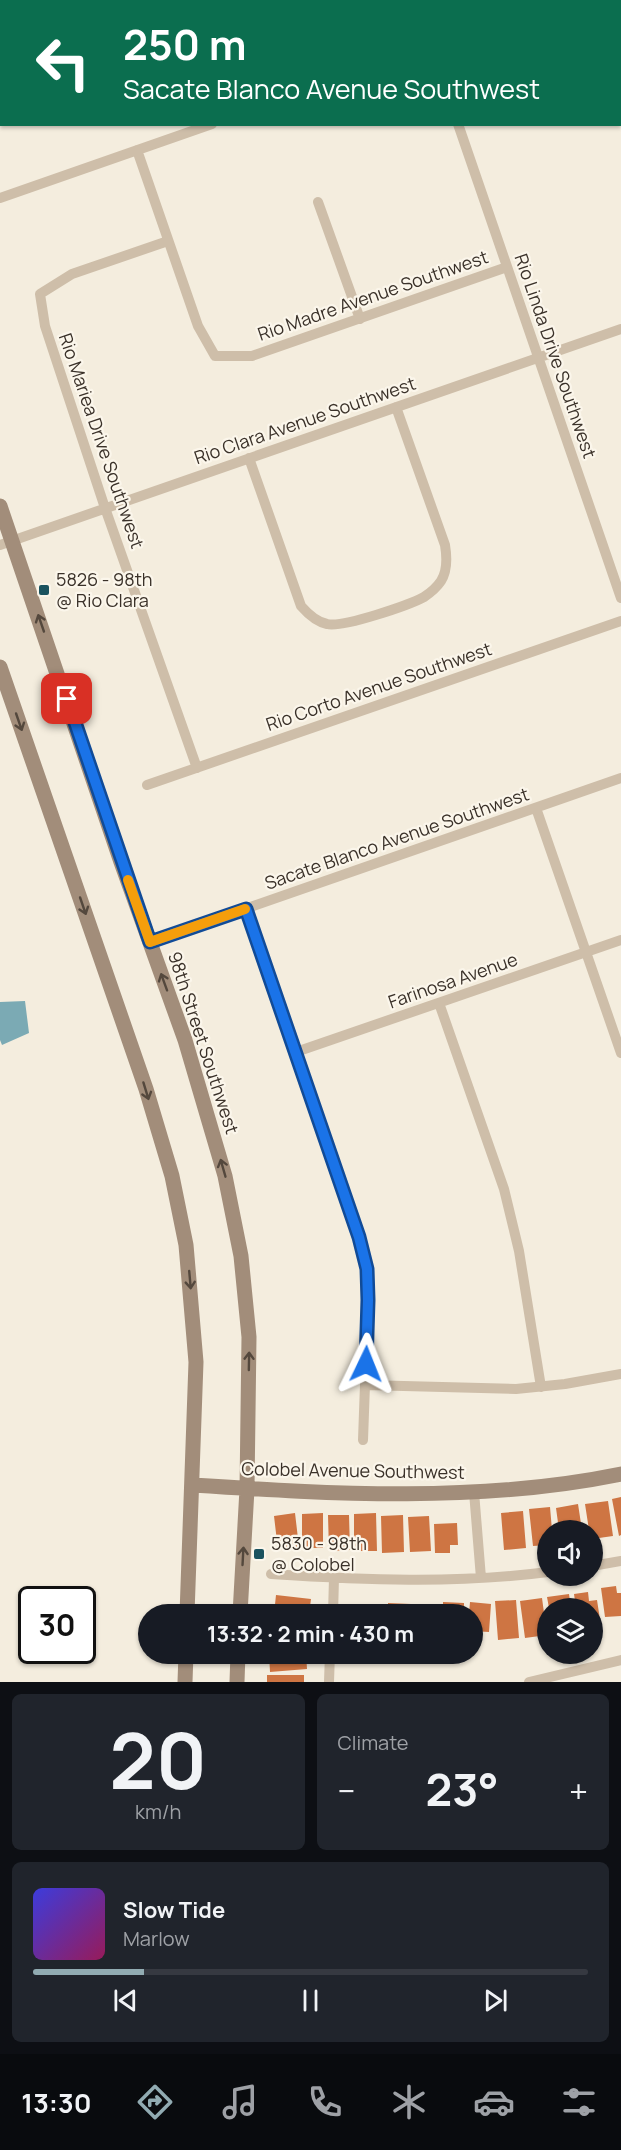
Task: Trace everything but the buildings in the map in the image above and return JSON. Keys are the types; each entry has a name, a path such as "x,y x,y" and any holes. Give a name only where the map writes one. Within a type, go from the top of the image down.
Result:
{"main road":[{"name":"98th Street Southwest","path":"0,506 6,543 185,1040 225,1176 241,1256 249,1337 247,1489 241,1604"},
{"path":"0,667 146,1089 172,1176 186,1245 196,1362 187,1604"},
{"name":"Colobel Avenue Southwest","path":"192,1485 360,1494 474,1492 552,1485 621,1474"},
{"path":"185,1682 186,1664"},
{"path":"237,1682 238,1664"}],"street":[{"path":"0,198 206,126"},
{"name":"Rio Linda Drive Southwest","path":"459,126 621,597"},
{"path":"137,150 168,241"},
{"path":"318,202 360,319"},
{"name":"Rio Madre Avenue Southwest","path":"168,241 198,326 215,356 252,356 507,267"},
{"name":"Rio Mariea Drive Southwest","path":"168,241 72,274 40,294 45,326 105,508 197,768"},
{"name":"Rio Clara Avenue Southwest","path":"6,543 621,329"},
{"path":"249,458 297,597 308,613 327,624 353,623 423,597 432,591 441,580 447,556 396,407"},
{"name":"Rio Corto Avenue Southwest","path":"147,785 621,621"},
{"name":"Sacate Blanco Avenue Southwest","path":"150,942 621,778"},
{"path":"536,808 621,1053"},
{"path":"246,909 359,1237 367,1269 363,1440"},
{"name":"Farinosa Avenue","path":"296,1052 621,940"},
{"path":"439,1003 504,1189 519,1251 541,1387"},
{"path":"365,1385 516,1389 621,1374"},
{"path":"474,1492 481,1578"},
{"path":"603,1564 621,1561"},
{"path":"271,1574 396,1581 481,1578 537,1573"},
{"path":"333,1604 334,1578"},
{"path":"529,1682 621,1660"},
{"path":"329,1682 330,1664"}],"water":[{"path":"25,1001 29,1033 2,1045 0,1002"}],"slow traffic":[{"path":"128,880 150,942 245,909"}],"place":[{"name":"5826 - 98th @ Rio Clara","path":"44,590"},
{"name":"5830 - 98th @ Colobel","path":"259,1554"}],"route":[{"path":"67,699 150,942 246,909 359,1237 367,1269 366,1364"}]}
